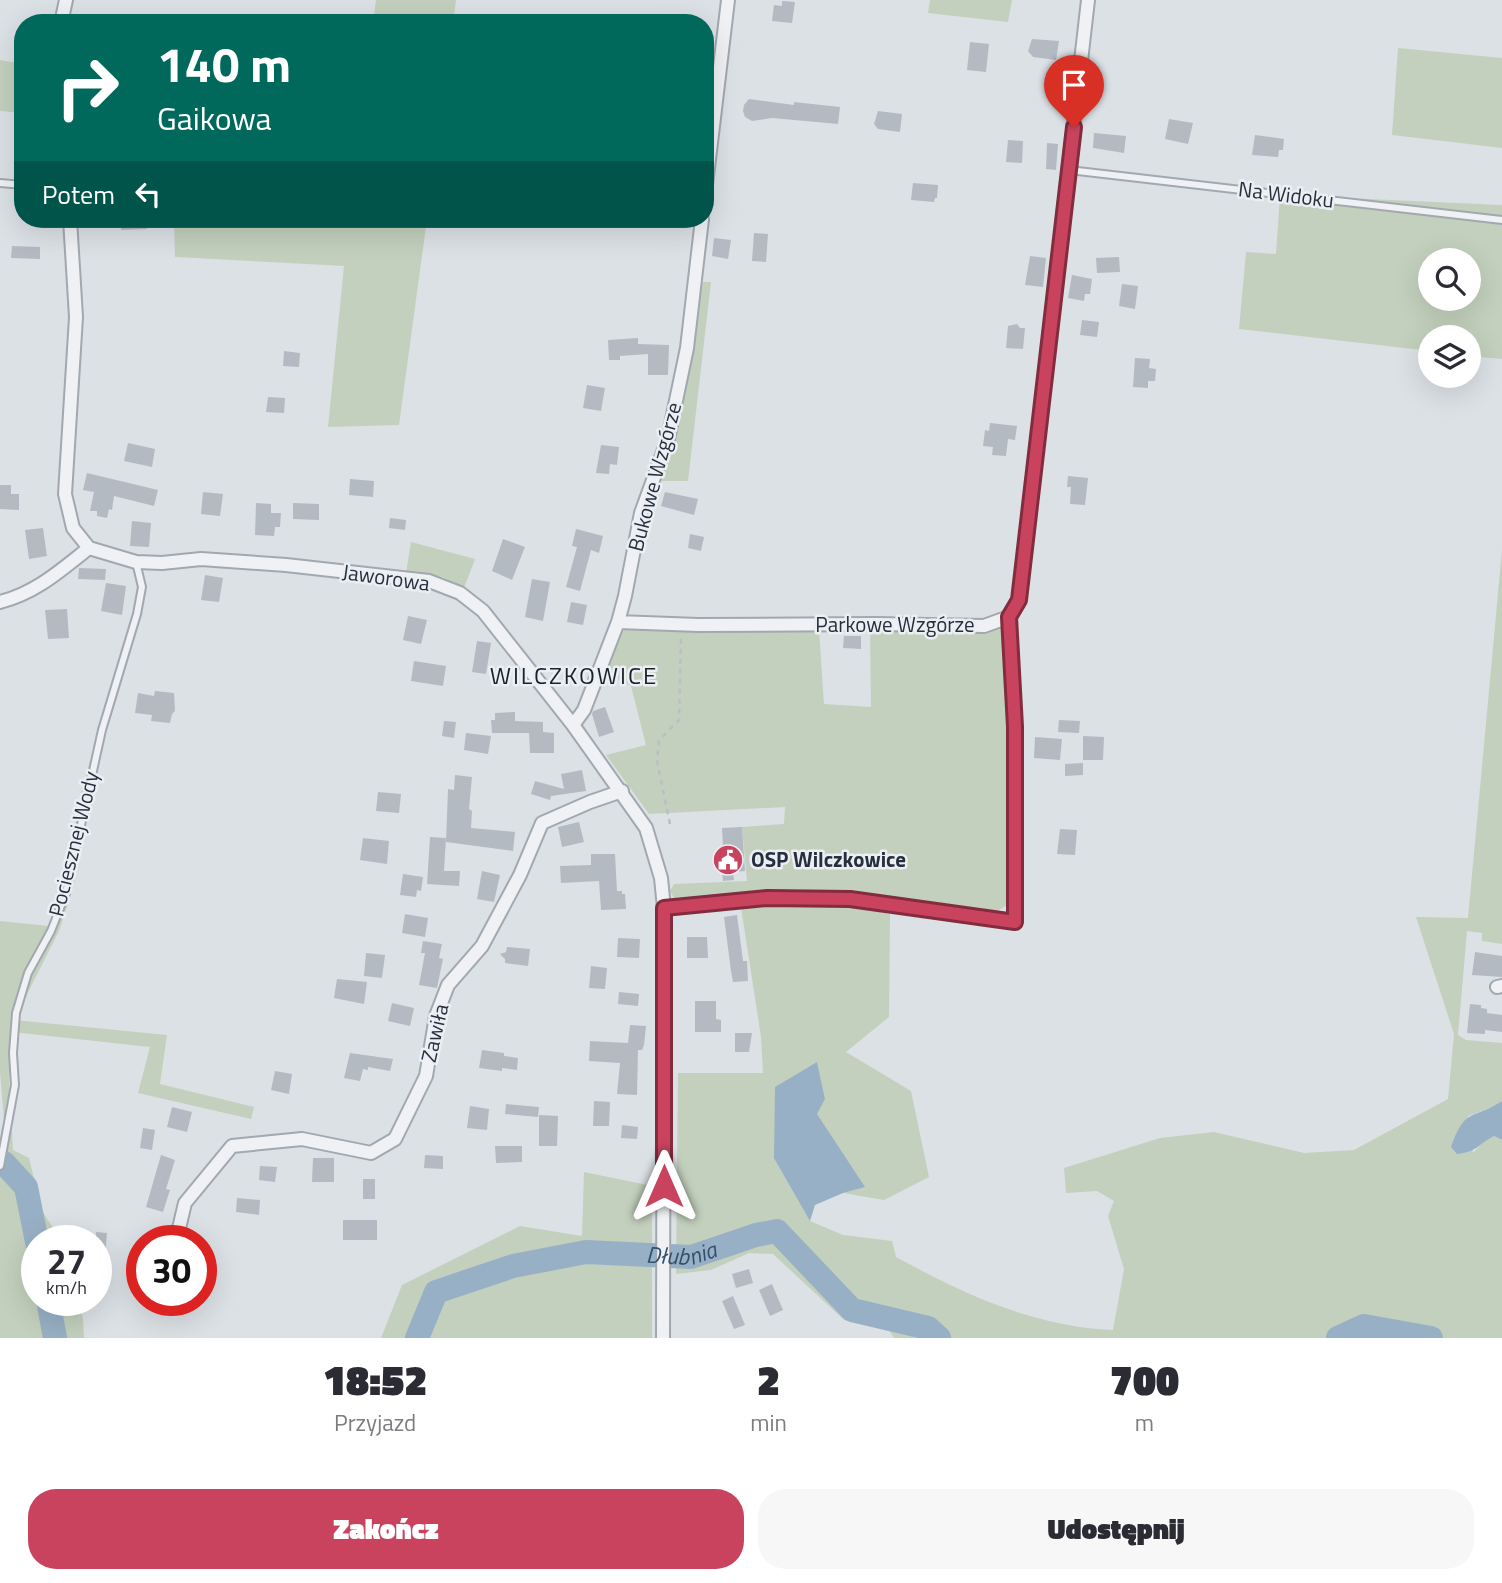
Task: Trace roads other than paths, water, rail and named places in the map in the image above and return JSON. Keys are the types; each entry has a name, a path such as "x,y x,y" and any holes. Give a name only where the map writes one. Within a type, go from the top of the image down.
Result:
{"street":[{"path":"714,117 728,0"},
{"path":"664,908 767,898 850,899 1015,922 1015,727 1009,617 1019,600 1088,0"},
{"path":"0,602 41,586 89,548 73,528 65,494 76,317 71,228"},
{"name":"Bukowe Wzgórze","path":"573,725 584,710 618,622 641,513 668,439 687,348 701,228"},
{"name":"Jaworowa","path":"89,548 136,562 162,563 201,559 286,565 429,581 460,593 483,611 622,791 646,828 660,878 664,908 663,1338"},
{"name":"Parkowe Wzgórze","path":"618,622 984,626 1009,617"},
{"name":"Zawiła","path":"180,1225 185,1203 232,1146 302,1139 371,1153 395,1139 426,1076 436,1016 449,985 482,946 520,875 542,824 622,791"}],"lane":[{"name":"Na Widoku","path":"1069,170 1502,220"},
{"name":"Pociesznej Wody","path":"0,1166 15,1085 13,1053 16,1013 28,973 51,932 66,893 102,730 137,614 142,587 136,562"}],"water":[{"path":"817,1062 825,1099 817,1114 865,1187 815,1205 810,1221 774,1158 775,1087"},
{"path":"1502,1101 1502,1140 1494,1136 1473,1150 1457,1154 1451,1147 1461,1125 1470,1116"}],"waterway":[{"name":"Dłubnia","path":"0,1163 4,1163 26,1187 34,1225"},
{"name":"Dłubnia","path":"417,1338 436,1292 513,1266 586,1252 691,1257 756,1235 777,1231 852,1310 928,1328 939,1338"},
{"name":"Dłubnia","path":"51,1316 55,1338"},
{"name":"Dłubnia","path":"1338,1338 1364,1326 1431,1338"}],"place":[{"name":"OSP Wilczkowice","path":"728,860"}],"district":[{"name":"WILCZKOWICE","path":"574,676"}]}
